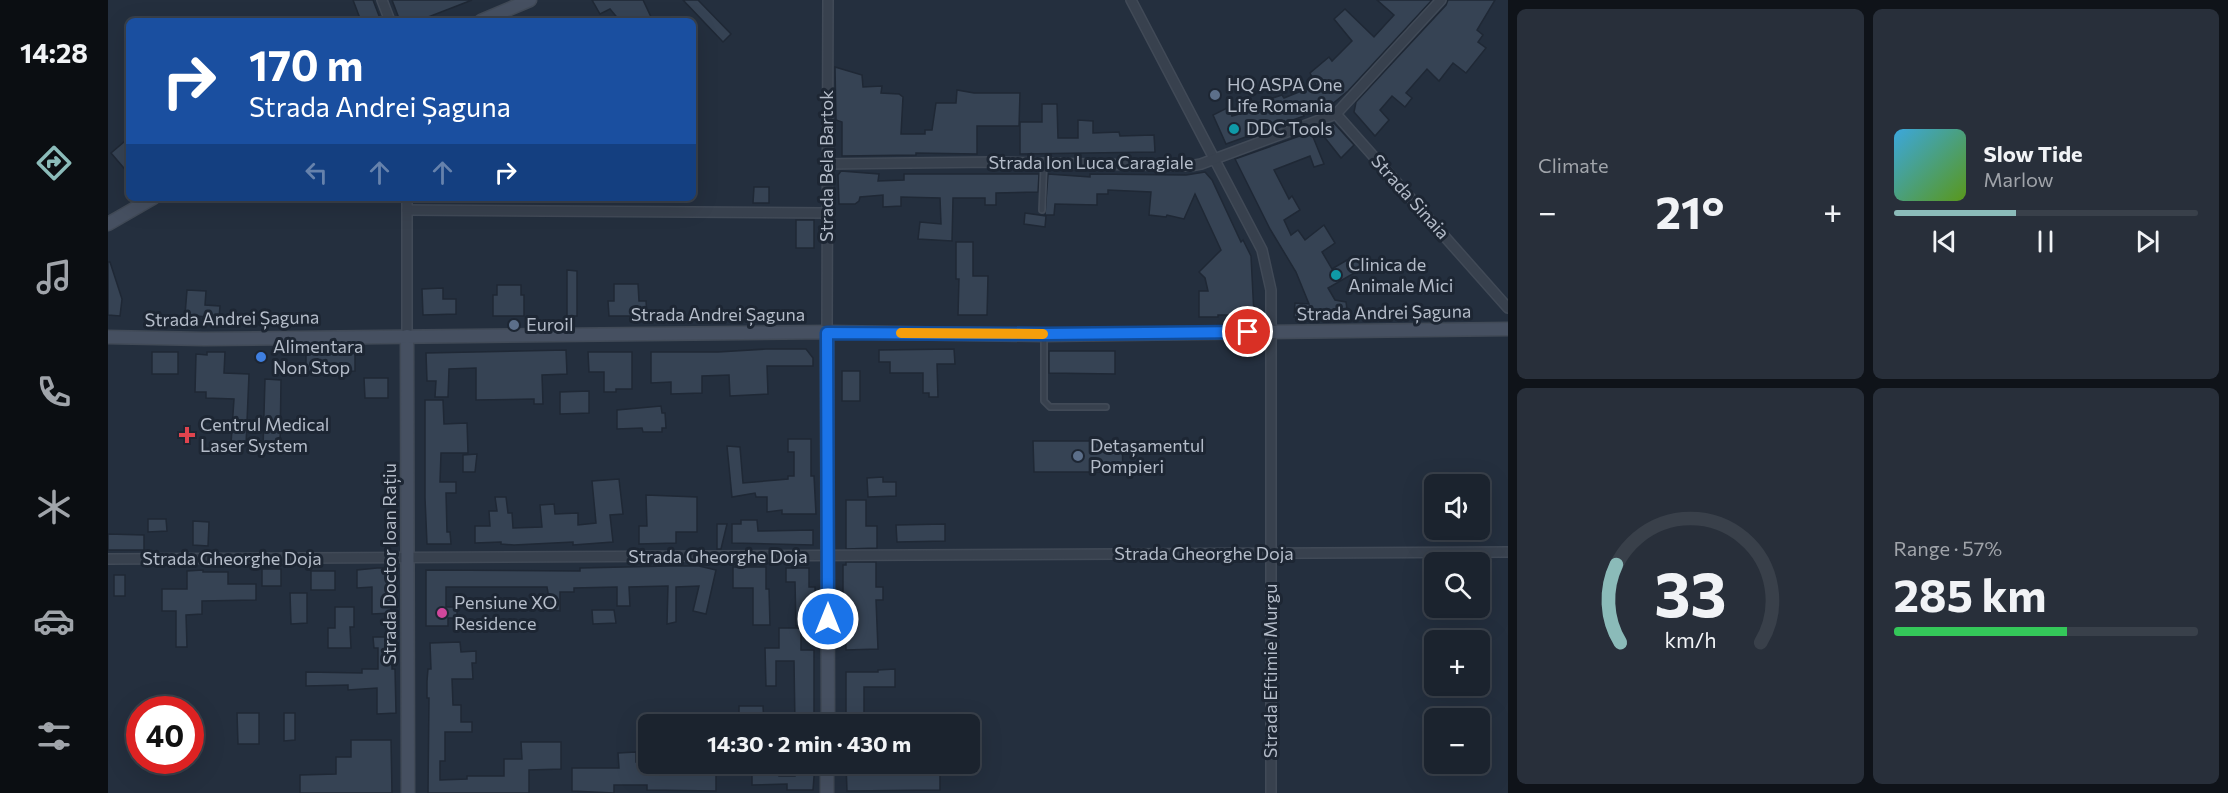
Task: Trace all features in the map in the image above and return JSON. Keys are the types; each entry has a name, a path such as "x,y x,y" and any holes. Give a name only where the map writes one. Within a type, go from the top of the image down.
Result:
{"main road":[{"path":"488,18 530,0"},
{"path":"108,224 148,201"},
{"name":"Strada Andrei Șaguna","path":"108,337 204,339 1508,329"},
{"path":"827,333 828,714"},
{"name":"Strada Doctor Ioan Rațiu","path":"407,336 408,793"},
{"path":"827,774 827,793"}],"street":[{"path":"382,0 389,18"},
{"name":"Strada Bela Bartok","path":"827,333 828,0"},
{"name":"Strada Eftimie Murgu","path":"1131,0 1262,250 1271,290 1271,793"},
{"name":"Strada Ion Luca Caragiale","path":"826,164 1044,162 1190,166 1336,114 1441,0"},
{"name":"Strada Sinaia","path":"1336,114 1508,308"},
{"path":"407,201 407,336"},
{"path":"407,210 826,213"},
{"name":"Strada Gheorghe Doja","path":"108,559 1508,552"}],"lane":[{"path":"1042,210 1044,162"},
{"path":"1044,334 1046,405 1050,407 1106,407"}],"building":[{"path":"353,0 373,0 380,18 360,18"},
{"path":"392,0 472,0 426,18 399,18"},
{"path":"592,0 643,0 651,17 618,18 610,9 600,14"},
{"path":"683,0 698,0 731,34 723,42"},
{"path":"1377,0 1432,0 1348,91 1331,105 1306,114 1300,107 1304,116 1226,144 1213,115 1229,107 1232,116 1253,110 1251,105 1282,95 1284,98 1316,85 1310,73 1329,57 1332,61 1352,41 1334,19 1345,9 1374,37 1394,15"},
{"path":"1448,0 1495,0 1477,30 1483,35 1478,42 1486,48 1466,73 1453,63 1439,81 1427,69 1406,93 1412,98 1405,107 1392,96 1380,110 1389,120 1375,136 1354,112 1356,102 1446,5"},
{"path":"835,67 862,75 863,87 882,86 881,93 899,94 903,97 901,134 925,134 925,130 932,130 936,103 956,103 957,90 974,93 1020,93 1019,126 977,126 977,154 916,153 916,155 842,156 842,122 836,120"},
{"path":"1042,104 1057,104 1058,138 1078,138 1078,120 1093,121 1093,133 1119,132 1120,136 1154,135 1155,152 1020,154 1020,122 1042,122"},
{"path":"1334,123 1354,145 1341,158 1318,129"},
{"path":"1311,132 1324,164 1314,167 1310,156 1274,170 1289,199 1292,196 1300,210 1284,220 1291,235 1298,230 1305,240 1324,225 1335,243 1322,252 1332,269 1347,260 1350,263 1357,259 1363,268 1328,288 1335,300 1346,302 1348,317 1294,317 1295,303 1309,304 1296,272 1270,229 1235,159"},
{"path":"124,142 126,144 126,170 111,153"},
{"path":"841,171 879,174 878,181 904,180 904,174 1039,174 1038,192 996,193 996,205 985,205 985,198 953,198 952,241 918,239 920,222 941,224 940,198 901,197 901,206 883,207 883,195 860,197 855,204 839,204 838,175"},
{"path":"1205,172 1212,180 1241,242 1243,240 1251,256 1254,315 1199,317 1199,291 1208,291 1205,278 1199,272 1221,250 1195,194 1184,219 1167,215 1166,217 1149,215 1151,192 1108,190 1108,194 1097,194 1097,205 1055,204 1054,215 1045,215 1048,174 1090,177 1090,174 1186,175"},
{"path":"754,187 769,187 769,203 753,203"},
{"path":"1025,213 1046,216 1045,227 1024,224"},
{"path":"796,220 814,220 814,248 796,248"},
{"path":"956,242 973,242 973,276 988,276 987,315 958,315 959,279 956,279"},
{"path":"108,262 110,262 122,299 120,316 108,315"},
{"path":"567,270 577,271 577,316 567,316"},
{"path":"614,284 638,284 639,301 646,301 647,316 609,316 608,301 614,301"},
{"path":"497,285 521,285 521,295 524,295 524,316 493,316 493,295 497,295"},
{"path":"443,288 443,299 456,299 456,314 423,315 422,289"},
{"path":"187,290 206,291 205,305 220,306 219,318 185,315"},
{"path":"355,349 355,371 306,372 306,350"},
{"path":"806,349 813,358 813,366 767,366 768,394 730,396 729,375 702,376 702,393 671,394 671,382 651,383 651,352"},
{"path":"954,349 955,364 937,364 938,397 929,397 929,393 923,393 923,373 890,373 890,362 879,362 879,350"},
{"path":"566,350 567,374 542,375 543,404 534,404 534,399 476,400 476,368 449,369 448,397 435,397 436,381 427,381 426,353"},
{"path":"1049,351 1115,351 1115,374 1049,373"},
{"path":"152,352 178,352 178,374 152,374"},
{"path":"207,352 225,352 224,373 249,374 246,445 231,444 234,399 206,398 206,392 195,392 196,354 207,355"},
{"path":"588,352 632,352 632,389 604,392 604,372 589,372"},
{"path":"842,371 860,371 860,401 842,401"},
{"path":"364,378 388,378 388,398 365,398"},
{"path":"265,379 281,380 280,448 263,448"},
{"path":"589,391 589,413 560,414 560,392"},
{"path":"425,400 443,400 444,424 467,423 468,453 441,453 440,482 456,482 456,493 446,493 447,532 450,532 451,544 427,544"},
{"path":"661,406 662,413 665,413 666,428 662,428 662,432 643,432 642,428 617,429 617,410"},
{"path":"788,439 811,439 811,476 814,476 816,514 782,514 782,510 767,512 767,497 756,497 755,493 732,497 727,446 740,447 743,483 788,479 788,476 794,476 794,452 788,452"},
{"name":"Detașamentul Pompieri","path":"1033,441 1122,441 1123,472 1034,472"},
{"path":"477,454 475,472 463,472 463,455"},
{"path":"883,477 883,482 896,482 896,496 868,497 867,478"},
{"path":"619,479 623,514 610,515 613,542 573,545 573,542 514,545 501,544 501,542 475,543 475,526 490,526 489,511 497,511 495,497 506,497 508,513 512,513 513,528 542,527 540,505 554,504 555,514 578,513 578,525 596,523 592,481"},
{"path":"646,495 697,497 697,532 676,532 676,543 639,544 639,526 647,526"},
{"path":"846,500 866,500 866,526 877,526 877,548 846,549"},
{"path":"148,519 166,519 167,531 148,532"},
{"path":"741,520 757,520 758,531 813,530 813,545 732,543 732,524 741,524"},
{"path":"193,521 209,522 208,546 193,545"},
{"path":"717,524 727,524 721,549 717,549"},
{"path":"945,524 945,541 897,542 896,525"},
{"path":"108,534 144,535 144,550 108,550"},
{"path":"846,562 876,562 876,587 883,587 883,600 876,600 878,649 846,650 845,622 843,622 843,565 846,565"},
{"path":"699,566 716,570 706,614 693,611 699,586 676,587 676,622 667,624 668,586 629,587 630,606 617,606 617,587 574,588 574,592 560,592 560,611 551,610 547,587 446,587 446,607 457,607 457,618 448,618 448,626 426,626 426,570 580,571 580,568"},
{"path":"733,567 766,567 770,625 753,625 753,588 733,588"},
{"path":"396,568 396,592 391,592 391,613 372,614 372,587 357,588 357,570"},
{"path":"786,568 809,568 809,587 815,587 816,625 796,626 795,582 786,582"},
{"path":"262,569 281,569 281,586 262,586"},
{"path":"203,570 203,572 228,572 228,584 256,584 256,600 202,601 202,614 186,615 187,647 176,647 176,611 162,611 162,589 187,589 187,571"},
{"path":"311,571 335,571 335,590 311,590"},
{"path":"114,575 125,575 125,596 114,596"},
{"path":"290,593 307,593 307,623 291,624"},
{"path":"335,607 354,607 354,627 350,627 351,648 328,648 328,628 335,628"},
{"path":"592,610 614,610 616,623 593,624"},
{"path":"779,628 801,628 801,650 814,650 814,714 795,714 794,661 776,661 776,686 766,686 765,648 779,648"},
{"path":"373,637 392,637 396,713 377,714 377,688 348,690 348,685 306,686 306,672 362,673 362,669 378,669 378,648 374,648"},
{"path":"460,642 461,652 476,651 476,663 472,663 473,679 452,679 453,705 461,705 461,722 472,722 472,732 445,732 445,761 440,761 440,780 467,779 467,776 504,776 504,759 522,759 521,742 561,742 561,769 529,770 529,793 428,793 429,698 427,698 427,681 428,669 431,669 430,643"},
{"path":"895,669 895,687 864,687 864,714 846,714 846,672 878,672 878,670"},
{"path":"739,706 763,706 763,714 739,714"},
{"path":"237,713 259,713 259,744 238,744"},
{"path":"284,713 295,713 295,740 284,741"},
{"path":"351,740 391,740 392,793 300,793 300,775 336,774 336,757 351,757"},
{"path":"636,752 638,774 716,774 716,791 647,790 647,785 614,785 614,793 572,791 572,768 619,768 618,753"},
{"path":"752,774 795,776 795,774 814,774 813,790 787,790 787,784 752,785"},
{"path":"846,774 940,774 940,790 847,791"}],"slow traffic":[{"path":"901,333 1043,334"}],"place":[{"name":"HQ ASPA One Life Romania","path":"1215,95"},
{"name":"DDC Tools","path":"1234,129"},
{"name":"Clinica de Animale Mici","path":"1336,275"},
{"name":"Euroil","path":"514,325"},
{"name":"Alimentara Non Stop","path":"261,357"},
{"name":"Centrul Medical Laser System","path":"187,435"},
{"name":"Detașamentul Pompieri","path":"1078,456"},
{"name":"Pensiune XO Residence","path":"442,613"}],"route":[{"path":"828,619 827,333 1248,332"}]}
